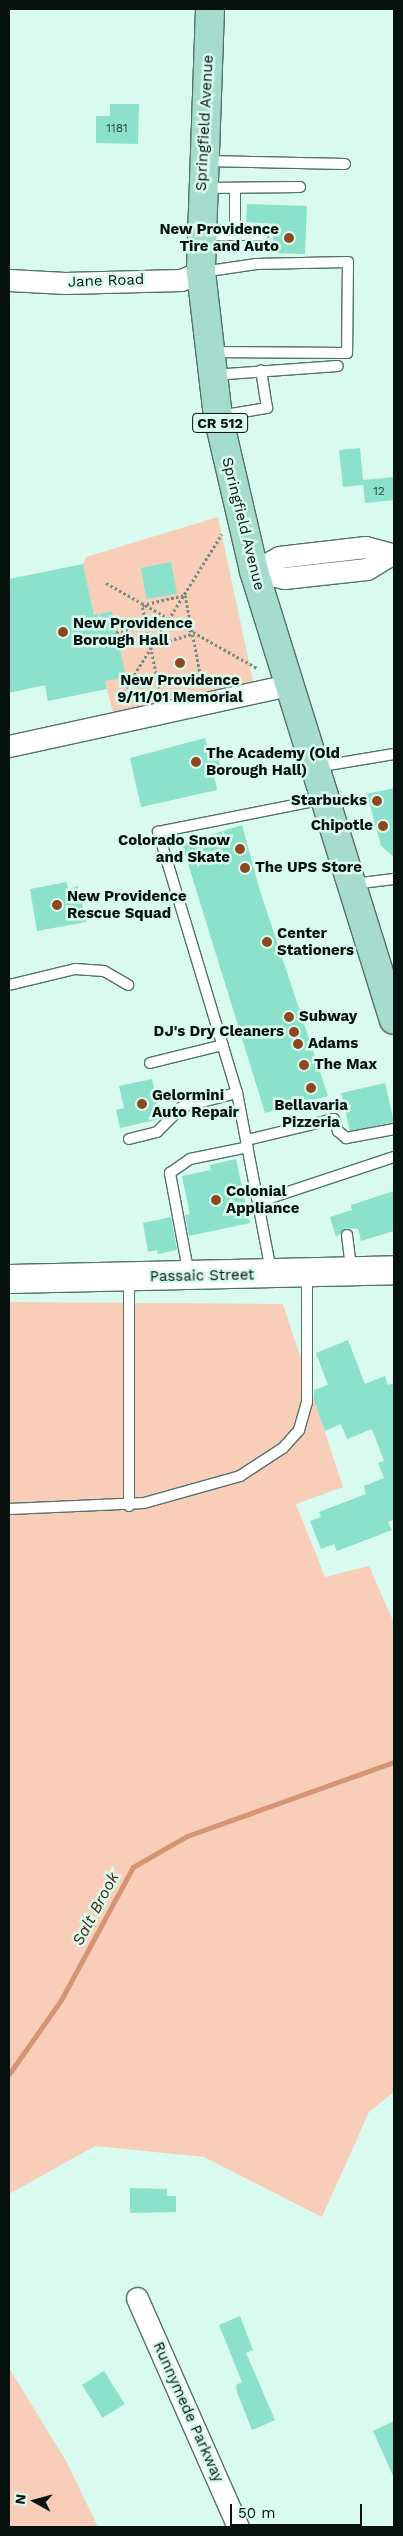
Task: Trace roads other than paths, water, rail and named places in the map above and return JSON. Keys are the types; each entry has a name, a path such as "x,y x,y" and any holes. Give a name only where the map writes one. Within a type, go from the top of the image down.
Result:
{"main road":[{"name":"Springfield Avenue","path":"210,9 202,174 201,272 218,416 254,571 394,1020"},
{"name":"Passaic Street","path":"10,1275 129,1277 307,1274 350,1259 394,1270"}],"street":[{"name":"Jane Road","path":"9,280 65,283 181,280 201,272"},
{"path":"254,571 279,557 366,547 392,555"},
{"path":"9,746 288,685"},
{"name":"Runnymede Parkway","path":"137,2298 238,2527"}],"lane":[{"path":"202,174 345,164"},
{"path":"202,174 236,188 300,187"},
{"path":"235,235 236,188"},
{"path":"201,235 263,235"},
{"path":"201,272 256,264 348,262 348,353 211,363"},
{"path":"211,363 261,370 338,366"},
{"path":"218,416 267,408 261,370"},
{"path":"315,767 394,754"},
{"path":"271,1275 236,1093 158,832 325,799"},
{"path":"352,884 394,879"},
{"path":"9,985 75,969 104,971 128,985"},
{"path":"150,1063 223,1045"},
{"path":"129,1139 157,1132 182,1108 236,1093"},
{"path":"190,1276 170,1173 190,1159 334,1119 338,1131 346,1138 394,1129"},
{"path":"258,1202 394,1158"},
{"path":"347,1235 350,1259"},
{"path":"9,1509 129,1506 240,1476 283,1448 299,1430 307,1402 307,1274"},
{"path":"129,1277 129,1506"}],"waterway":[{"name":"Salt Brook","path":"9,2074 61,2000 133,1867 187,1836 394,1762"}],"place":[{"name":"New Providence Tire and Auto","path":"289,238"},
{"name":"New Providence Borough Hall","path":"63,632"},
{"name":"New Providence 9/11/01 Memorial","path":"180,663"},
{"name":"The Academy (Old Borough Hall)","path":"196,762"},
{"name":"Starbucks","path":"377,801"},
{"name":"Chipotle","path":"383,826"},
{"name":"Colorado Snow and Skate","path":"240,849"},
{"name":"The UPS Store","path":"245,868"},
{"name":"New Providence Rescue Squad","path":"57,905"},
{"name":"Center Stationers","path":"267,942"},
{"name":"Subway","path":"289,1017"},
{"name":"DJ's Dry Cleaners","path":"294,1032"},
{"name":"Adams","path":"298,1044"},
{"name":"The Max","path":"304,1065"},
{"name":"Bellavaria Pizzeria","path":"311,1088"},
{"name":"Gelormini Auto Repair","path":"142,1104"},
{"name":"Colonial Appliance","path":"216,1200"}]}
